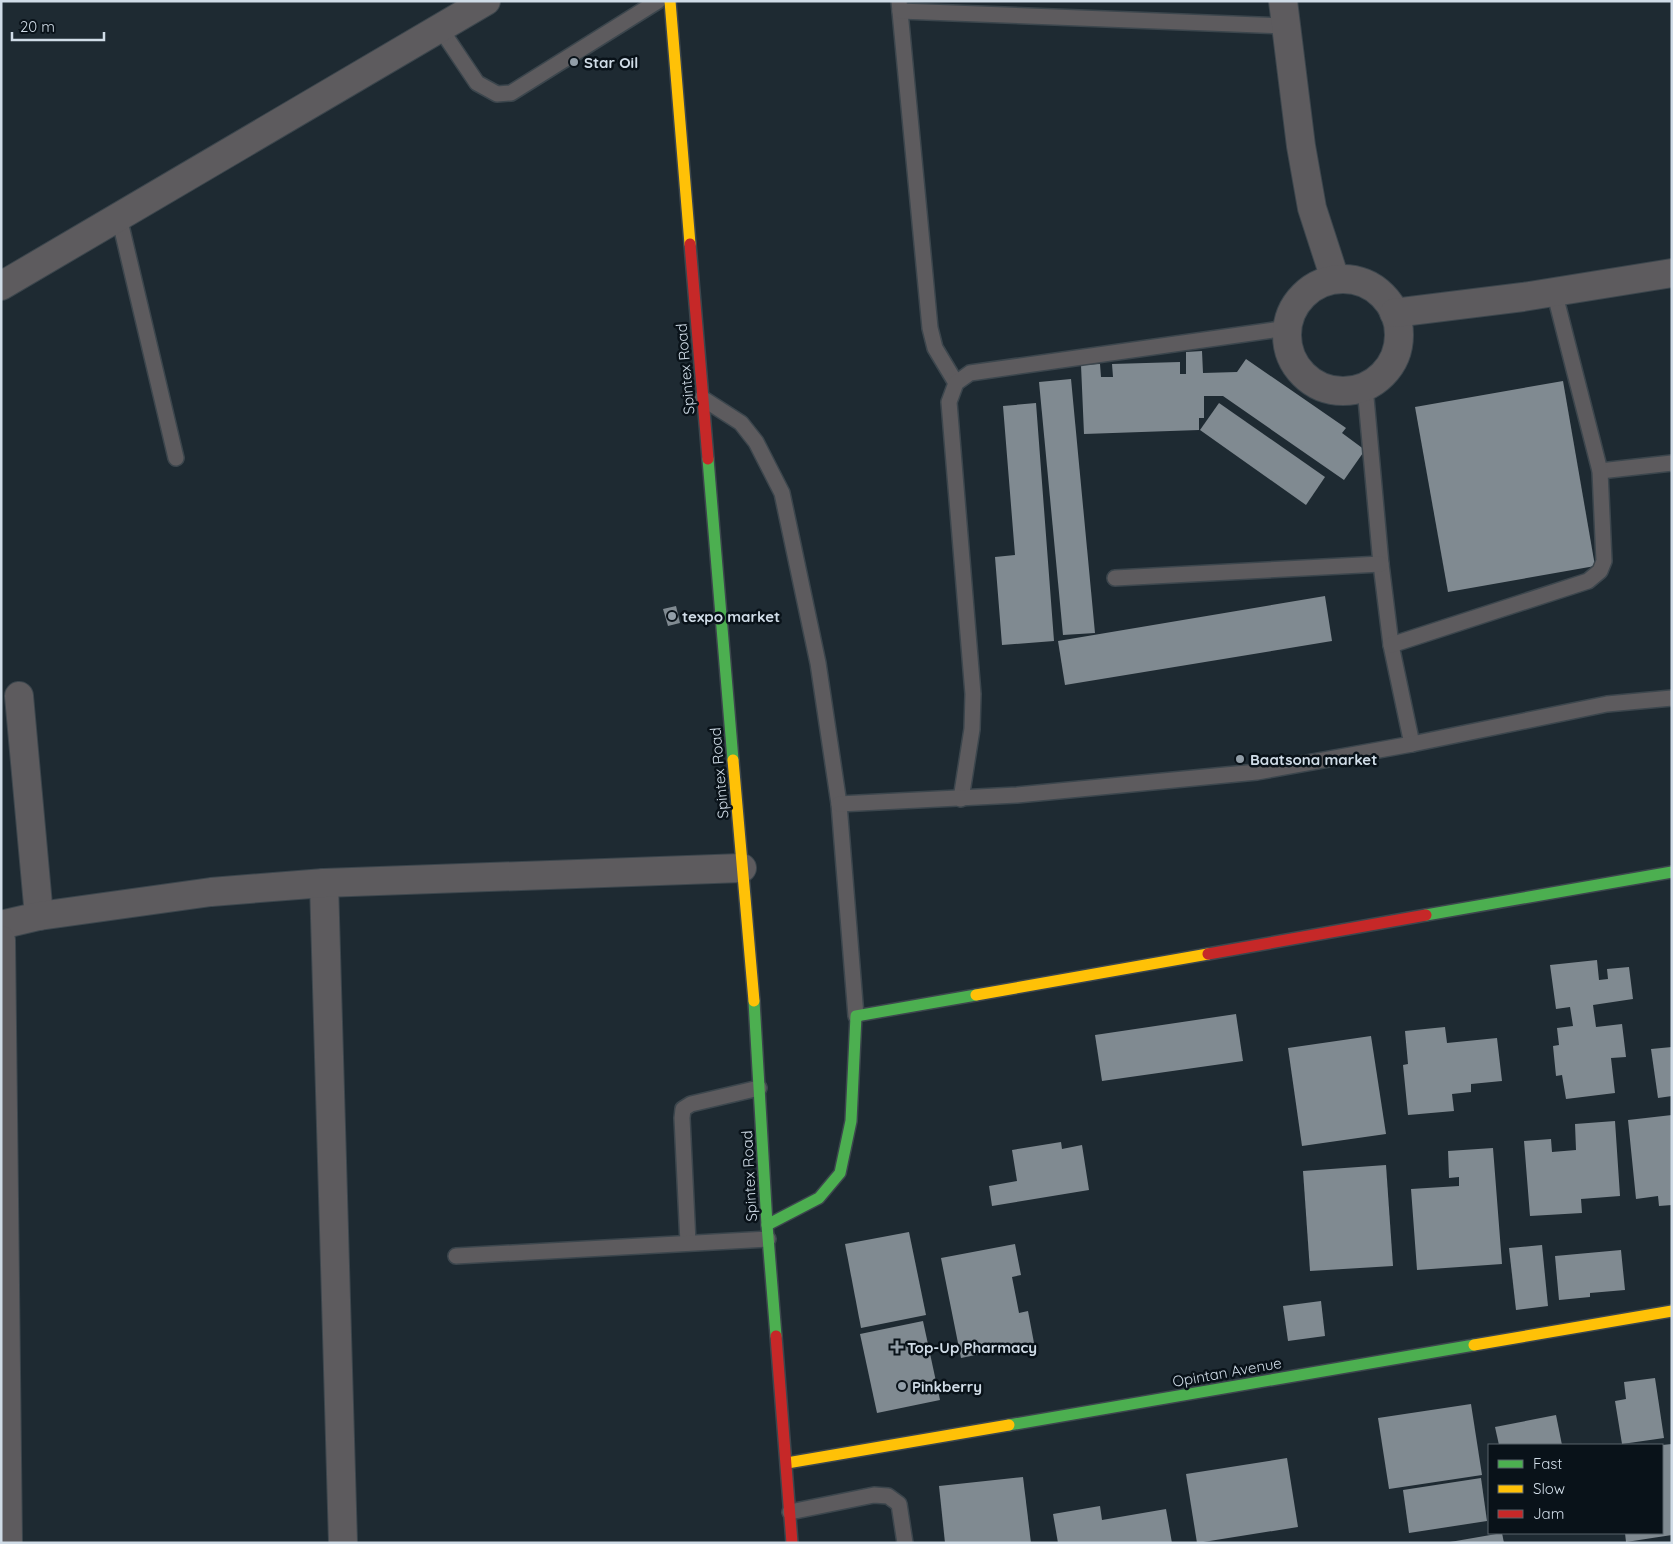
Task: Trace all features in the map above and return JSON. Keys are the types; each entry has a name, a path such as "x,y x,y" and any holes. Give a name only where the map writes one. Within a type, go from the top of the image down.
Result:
{"street":[{"path":"1,286 486,1"},
{"name":"Spintex Road","path":"670,1 742,868 753,975 768,1232 788,1463 792,1543"},
{"path":"1284,14 1301,146 1312,208 1335,280"},
{"path":"1394,314 1523,297 1672,273"},
{"path":"1335,280 1350,280 1364,283 1376,290 1387,301 1394,314 1398,327 1398,342 1395,356 1388,369 1365,387 1350,391 1336,391 1322,387 1310,380 1299,370 1292,357 1288,343 1288,328 1291,314 1299,301 1321,283 1335,280"},
{"path":"19,696 39,916"},
{"path":"1,925 39,916 211,892 324,883 742,868"},
{"path":"768,1232 820,1198 840,1173 851,1120 856,1016 1672,872"},
{"path":"324,883 343,1543"},
{"path":"1,940 8,1543"},
{"name":"Opintan Avenue","path":"788,1463 1672,1311"}],"lane":[{"path":"440,28 477,83 497,94 511,93 658,1"},
{"path":"956,383 935,348 930,328 899,6 1284,14"},
{"path":"119,217 176,458"},
{"path":"1391,645 1588,581 1600,572 1604,561 1600,471 1554,291"},
{"path":"961,799 972,729 973,694 949,402 956,383 970,373 1288,328"},
{"path":"1365,387 1380,564 1391,645 1412,744"},
{"path":"702,398 741,423 756,442 782,493 818,664 839,804 856,1016"},
{"path":"1600,471 1672,463"},
{"path":"1115,578 1380,564"},
{"path":"839,804 1037,794 1257,772 1412,744 1607,704 1672,698"},
{"path":"688,1243 683,1109 691,1104 759,1088"},
{"path":"456,1256 688,1243 768,1232"},
{"path":"790,1512 874,1495 888,1496 899,1504 905,1543"}],"building":[{"path":"1202,351 1203,373 1237,372 1246,359 1346,428 1342,433 1365,450 1344,480 1223,396 1204,396 1204,418 1199,418 1199,430 1084,434 1081,365 1100,364 1101,377 1113,377 1112,364 1180,362 1180,374 1186,374 1186,352"},
{"path":"1071,379 1095,633 1063,635 1039,382"},
{"path":"1563,381 1595,566 1448,592 1415,407"},
{"path":"1036,403 1054,641 1002,645 995,557 1015,555 1003,406"},
{"path":"1219,403 1325,477 1306,505 1200,430"},
{"path":"1325,596 1332,641 1065,685 1058,641"},
{"name":"texpo market","path":"676,606 680,623 668,626 663,609"},
{"path":"1597,960 1599,980 1608,979 1607,969 1629,967 1633,999 1593,1005 1596,1027 1622,1024 1626,1057 1611,1058 1615,1093 1566,1099 1562,1075 1556,1076 1553,1046 1559,1045 1557,1028 1573,1026 1570,1007 1556,1009 1550,965"},
{"path":"1236,1014 1243,1061 1102,1081 1095,1035"},
{"path":"1445,1027 1447,1043 1497,1038 1502,1081 1471,1084 1471,1092 1452,1094 1454,1111 1408,1115 1403,1065 1408,1064 1405,1031"},
{"path":"1371,1036 1386,1134 1302,1146 1288,1048"},
{"path":"1672,1047 1672,1096 1658,1098 1651,1049"},
{"path":"1672,1115 1672,1205 1659,1206 1658,1196 1636,1199 1628,1120"},
{"path":"1615,1121 1620,1196 1581,1199 1582,1213 1530,1216 1524,1141 1551,1139 1552,1152 1576,1150 1575,1124"},
{"path":"1061,1142 1062,1149 1082,1145 1089,1190 992,1206 989,1186 1017,1181 1012,1150"},
{"path":"1493,1148 1502,1264 1417,1270 1411,1189 1459,1186 1459,1177 1449,1178 1448,1151"},
{"path":"1386,1165 1393,1266 1310,1271 1303,1171"},
{"path":"909,1232 926,1315 861,1328 845,1244"},
{"path":"1015,1244 1021,1275 1012,1277 1019,1313 1028,1311 1034,1343 961,1358 941,1258"},
{"path":"1542,1245 1548,1306 1516,1310 1509,1248"},
{"path":"1621,1250 1625,1290 1590,1293 1590,1297 1559,1300 1555,1256"},
{"path":"1321,1301 1325,1336 1288,1341 1283,1306"},
{"path":"923,1321 940,1400 877,1413 860,1334"},
{"path":"1655,1378 1664,1438 1622,1444 1615,1401 1626,1399 1624,1382"},
{"path":"1471,1404 1482,1475 1389,1489 1378,1418"},
{"path":"1556,1415 1562,1444 1499,1444 1495,1427"},
{"path":"1672,1444 1672,1535 1626,1542 1625,1534 1663,1534 1663,1445"},
{"path":"1287,1458 1298,1527 1197,1543 1186,1474"},
{"path":"1023,1477 1031,1543 945,1543 939,1486"},
{"path":"1481,1478 1487,1521 1409,1533 1403,1490"},
{"path":"1100,1506 1102,1520 1166,1509 1172,1543 1058,1543 1053,1514"},
{"path":"1502,1534 1504,1543 1450,1543"}],"traffic: fast":[{"path":"708,459 733,760"},
{"path":"1426,915 1672,872"},
{"path":"767,1225 819,1198 840,1173 851,1121 856,1016 976,995"},
{"path":"754,1001 767,1225 776,1336"},
{"path":"1009,1425 1474,1345"}],"traffic: slow":[{"path":"670,1 690,244"},
{"path":"733,760 754,1001"},
{"path":"976,995 1208,954"},
{"path":"1474,1345 1672,1311"},
{"path":"787,1463 1009,1425"}],"traffic: jam":[{"path":"690,244 708,459"},
{"path":"1208,954 1426,915"},
{"path":"776,1336 792,1543"}],"place":[{"name":"Star Oil","path":"574,62"},
{"name":"texpo market","path":"672,616"},
{"name":"Baatsona market","path":"1240,759"},
{"name":"Top-Up Pharmacy","path":"897,1347"},
{"name":"Pinkberry","path":"902,1386"}]}
